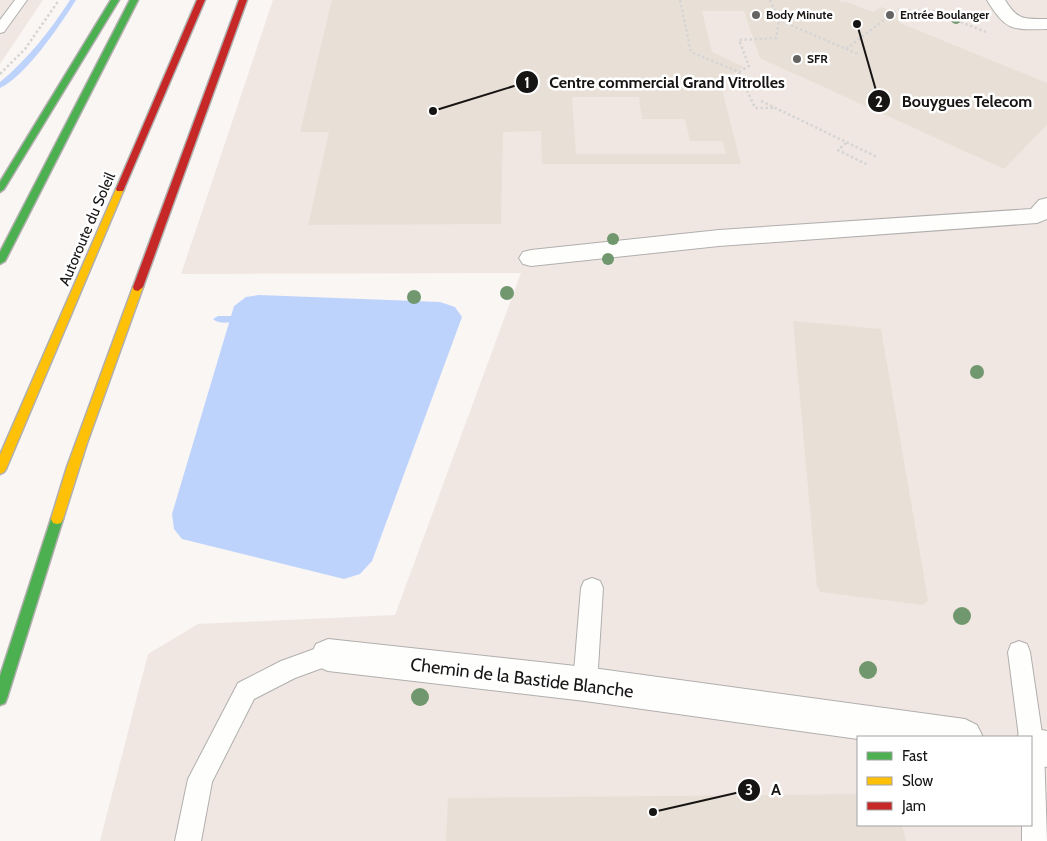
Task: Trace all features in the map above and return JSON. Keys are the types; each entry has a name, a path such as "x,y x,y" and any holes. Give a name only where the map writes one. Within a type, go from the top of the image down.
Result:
{"main road":[{"path":"0,189 115,0"},
{"path":"0,261 134,0"},
{"name":"Autoroute du Soleil","path":"0,469 201,0"},
{"path":"0,665 243,0"},
{"path":"0,176 30,139"},
{"path":"0,698 82,442"}],"street":[{"path":"996,0 1007,19 1013,22 1047,24"},
{"path":"531,258 719,238 1037,216 1047,205"},
{"name":"Chemin de la Bastide Blanche","path":"328,655 585,684 958,736"}],"lane":[{"path":"2,0 19,2"},
{"path":"2,24 19,2"},
{"path":"585,684 592,588"},
{"path":"1019,652 1037,747 1035,841"},
{"name":"Chemin de la Bastide Blanche","path":"188,841 200,779 246,691 289,669 328,655"}],"path":[{"path":"0,74 12,64 28,44 59,0"},
{"path":"680,0 691,52 739,72 755,108 774,108"},
{"path":"739,72 749,66 739,40 776,38 779,20 770,0"},
{"path":"846,49 897,10 933,11 988,33"},
{"path":"779,20 860,55"},
{"path":"761,101 877,157"},
{"path":"846,143 838,150 868,165"}],"shaded area":[{"path":"0,0 43,0 0,64"},
{"path":"273,0 1047,0 1047,841 100,841 148,654 198,624 395,615 521,273 181,274"}],"water":[{"path":"259,295 440,302 455,307 462,317 372,561 360,574 344,579 182,539 174,529 172,514 234,306 246,297"}],"building":[{"path":"332,0 839,0 840,2 847,2 873,12 881,7 907,17 900,23 1047,83 1047,125 1004,169 760,58 744,11 702,11 712,52 744,67 733,74 718,74 741,164 542,164 541,131 503,132 501,224 308,225 329,132 300,132","holes":["572,97 639,97 642,119 685,119 690,141 723,141 726,154 576,154"]},
{"path":"793,321 881,329 928,600 923,605 820,592 817,588"},
{"path":"857,794 857,826 902,826 906,841 446,841 448,798"}],"waterway":[{"path":"0,86 22,67 40,46 73,0"},
{"path":"218,319 231,319"}],"traffic: fast":[{"path":"0,189 115,0"},
{"path":"0,261 134,0"},
{"path":"0,698 57,519"}],"traffic: slow":[{"path":"0,469 120,189"},
{"path":"73,467 138,287"},
{"path":"57,519 82,442"}],"traffic: jam":[{"path":"120,189 201,0"},
{"path":"138,287 243,0"}],"place":[{"name":"Body Minute","path":"756,15"},
{"name":"Entrée Boulanger","path":"890,15"},
{"name":"Bouygues Telecom","path":"857,24"},
{"name":"SFR","path":"797,59"},
{"name":"Centre commercial Grand Vitrolles","path":"433,111"},
{"name":"A","path":"653,812"}]}
